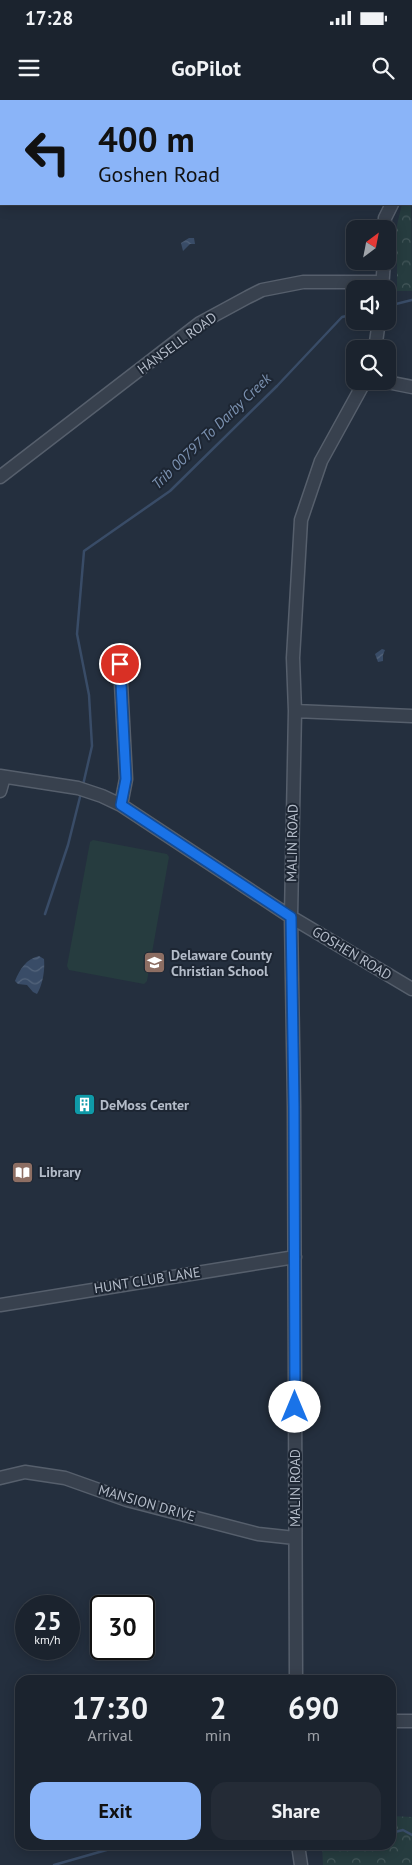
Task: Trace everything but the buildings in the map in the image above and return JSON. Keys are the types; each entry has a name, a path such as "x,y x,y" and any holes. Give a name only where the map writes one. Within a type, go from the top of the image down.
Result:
{"street":[{"path":"385,220 392,205"},
{"name":"HANSELL ROAD","path":"0,477 200,323 262,290 303,282 346,284"},
{"path":"396,384 412,388"},
{"name":"MALIN ROAD","path":"296,1675 295,1257 291,917 295,711 293,658 301,520 321,460 360,390"},
{"path":"120,664 126,779 121,805"},
{"path":"295,711 412,716"},
{"path":"0,792 2,776"},
{"name":"GOSHEN ROAD","path":"2,776 80,788 121,805 291,917 412,989"},
{"name":"HUNT CLUB LANE","path":"0,1305 295,1257"},
{"name":"MANSION DRIVE","path":"0,1478 25,1472 65,1478 128,1500 258,1534 295,1538"},
{"path":"396,1721 412,1721"},
{"path":"299,1850 301,1865"}],"green space":[{"path":"402,205 411,205 412,291 397,291 397,225"},
{"path":"93,840 167,854 169,857 147,981 144,984 69,970 67,966 90,842"},
{"path":"396,1816 412,1817 412,1865 323,1865 322,1850 396,1850"}],"water":[{"path":"189,238 194,238 195,244 190,244 183,251 181,243"},
{"path":"382,649 385,650 383,661 378,662 375,654"},
{"path":"39,956 44,959 44,968 37,994 27,985 18,984 15,981 24,965 30,959"}],"waterway":[{"name":"Trib 00797 To Darby Creek","path":"396,304 412,300"},
{"name":"Trib 00797 To Darby Creek","path":"83,785 92,746 89,695 77,634 84,551 170,491 277,386 342,317 346,316"},
{"name":"Trib 00797 To Darby Creek","path":"45,914 68,845 81,793"},
{"path":"396,1832 403,1830 412,1835"},
{"path":"54,1865 106,1850"}],"place":[{"name":"Delaware County Christian School","path":"155,963"},
{"name":"DeMoss Center","path":"84,1105"},
{"name":"Library","path":"23,1172"}],"route":[{"path":"120,664 126,779 121,805 291,917 295,1407"}]}
